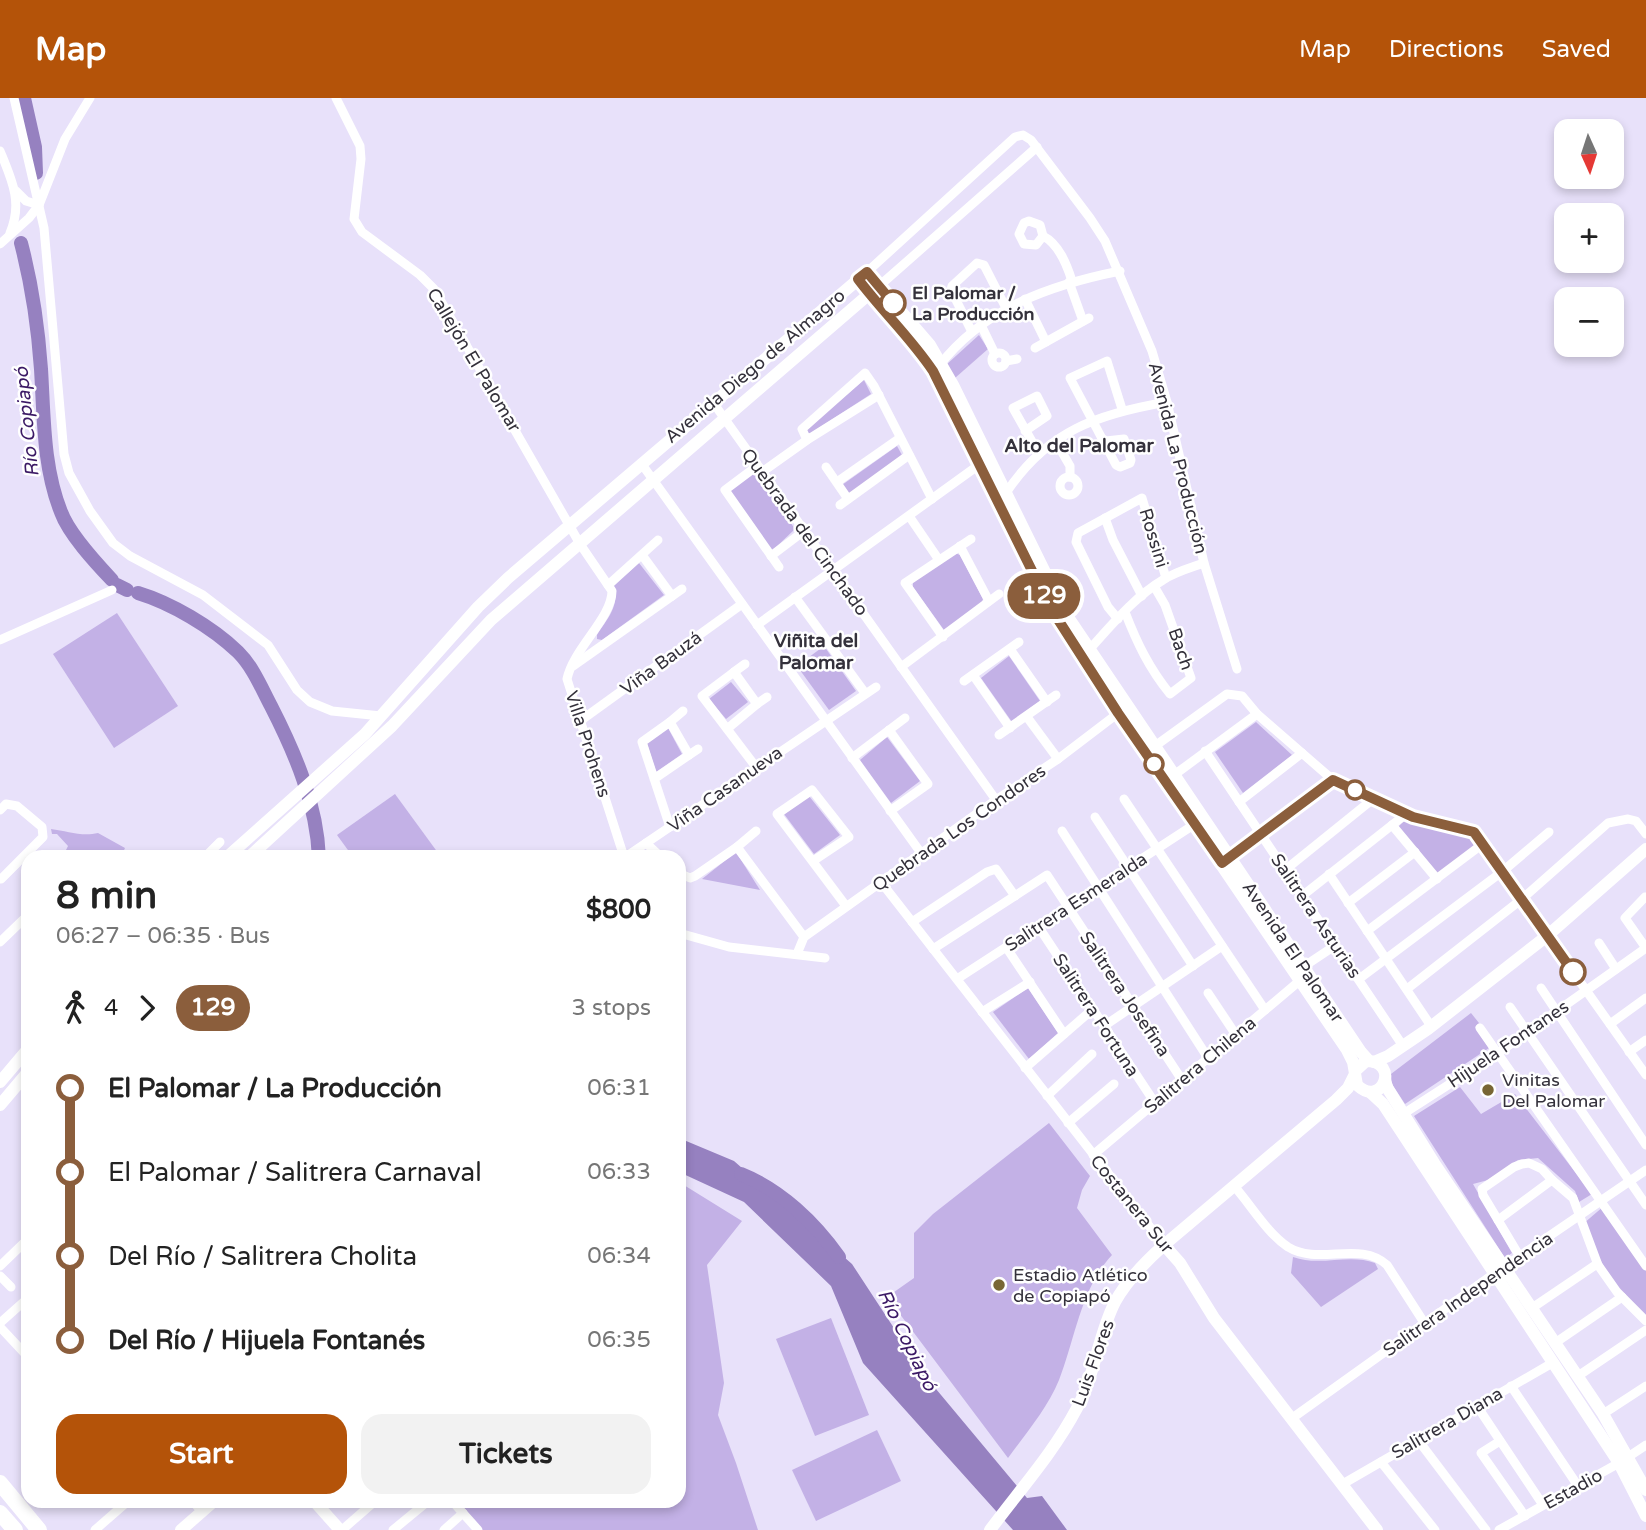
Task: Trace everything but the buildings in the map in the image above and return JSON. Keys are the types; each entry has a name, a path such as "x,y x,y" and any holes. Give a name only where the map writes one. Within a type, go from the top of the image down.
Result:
{"highway":[{"path":"0,1483 39,1530"},
{"path":"0,1513 15,1530"}],"street":[{"path":"14,98 44,228 64,454 69,473 90,511 113,543 130,556 203,595 268,645 297,690 310,702 332,711 381,716"},
{"path":"0,244 29,218 39,205 58,153 90,98"},
{"name":"Callejón El Palomar","path":"336,98 360,146 354,219 356,226 421,275 434,289 569,524"},
{"name":"Avenida Diego de Almagro","path":"235,850 327,769 381,716 486,599 569,524 863,275 1015,137 1026,136 1037,147 499,613 416,702 257,850"},
{"name":"Avenida La Producción","path":"1037,147 1090,218 1119,271 1152,351 1167,402 1203,563 1237,669"},
{"path":"0,151 15,190 17,209 10,233"},
{"path":"15,190 26,201 39,205"},
{"path":"1034,348 1086,319 1056,246 1052,240 1043,236"},
{"path":"972,332 951,290 977,263 984,265 1006,309"},
{"path":"937,368 972,332 1006,309 1071,281 1119,271"},
{"name":"Avenida El Palomar","path":"863,275 874,290 919,330 984,461 1050,607 1086,653 1195,824 1226,861"},
{"path":"1025,299 1046,342"},
{"path":"981,325 995,354 991,361 995,366 1003,366 1006,361 1017,359"},
{"path":"1106,442 1070,378 1104,361 1109,362 1122,410"},
{"path":"807,440 802,429 864,373 879,395 932,499"},
{"path":"779,567 725,490 879,395"},
{"name":"Quebrada del Cinchado","path":"712,401 996,800"},
{"path":"1006,493 1019,474 1039,454 1074,429 1122,410 1167,402"},
{"path":"1025,431 1039,454"},
{"path":"837,482 901,438"},
{"path":"1056,442 1070,466 1070,477"},
{"path":"840,505 909,455"},
{"path":"757,625 984,461"},
{"name":"Avenida El Palomar","path":"984,461 1006,493 1086,653"},
{"path":"641,463 921,853"},
{"path":"826,467 848,499"},
{"name":"Rossini","path":"1105,518 1142,498 1166,578"},
{"path":"909,516 939,560"},
{"path":"1122,615 1108,607 1076,542 1077,533 1105,518 1113,540 1142,596"},
{"path":"569,524 608,585 658,540"},
{"path":"771,556 804,531"},
{"path":"943,637 905,583 971,539"},
{"path":"960,546 989,601"},
{"path":"642,555 672,596"},
{"path":"1086,653 1154,586 1166,578 1203,563"},
{"name":"Villa Prohens","path":"608,585 612,592 610,605 569,669 566,679 622,850"},
{"name":"Bach","path":"1122,615 1153,673 1170,694 1191,678 1165,605 1154,586"},
{"path":"569,669 682,589"},
{"path":"0,640 112,590"},
{"path":"901,667 999,594"},
{"path":"795,597 865,693"},
{"path":"486,599 499,613"},
{"name":"Viña Bauzá","path":"580,721 742,604"},
{"path":"590,635 597,645 602,645"},
{"path":"964,681 1019,642"},
{"path":"1010,649 1047,702"},
{"path":"745,664 702,696 756,767"},
{"path":"734,673 757,704"},
{"path":"973,675 1010,728"},
{"name":"Viña Casanueva","path":"635,850 876,687"},
{"path":"1155,746 1227,694 1242,696 1257,714 1333,780 1406,814 1474,832 1646,1075"},
{"path":"999,735 1056,695"},
{"path":"727,729 767,697"},
{"name":"Avenida El Palomar","path":"1123,709 1155,746 1226,861 1304,974 1372,1061"},
{"name":"Quebrada Los Condores","path":"804,937 1058,759 1123,709"},
{"path":"670,827 642,742 683,711"},
{"path":"1174,775 1257,714"},
{"path":"1027,717 1058,759"},
{"path":"852,758 905,718"},
{"path":"670,722 689,755"},
{"path":"889,730 928,784 890,811"},
{"path":"654,779 698,749"},
{"name":"Salitrera Asturias","path":"1206,751 1404,1046"},
{"path":"1239,802 1302,753"},
{"path":"1226,861 1333,780"},
{"path":"813,861 849,838 812,790 777,814 846,906"},
{"path":"1124,799 1265,1010"},
{"path":"1284,870 1373,799"},
{"path":"2,804 16,806 42,827 43,837 30,850"},
{"path":"1302,896 1406,814"},
{"path":"1095,817 1193,966"},
{"path":"1407,989 1522,899 1608,822 1628,819 1636,821 1646,834"},
{"name":"Salitrera Esmeralda","path":"957,979 1195,824"},
{"path":"1392,825 1437,878"},
{"path":"686,876 695,876 755,831"},
{"path":"1062,831 1208,1058"},
{"path":"1359,979 1503,871 1549,832"},
{"path":"212,850 219,842"},
{"path":"646,843 653,850"},
{"path":"1367,931 1484,843"},
{"path":"737,847 804,937 797,954"},
{"path":"1348,903 1415,852"},
{"path":"1642,854 1547,936 1429,1028 1404,1046 1372,1061 1361,1063 1355,1073 1357,1085 1383,1104 1500,1270 1532,1308 1603,1414 1646,1516"},
{"path":"1,879 21,859"},
{"path":"912,922 987,872 996,869 1015,896 933,949"},
{"path":"1329,874 1407,989 1429,1028"},
{"name":"Salitrera Josefina","path":"1015,896 1047,875 1182,1080"},
{"name":"Costanera Sur","path":"881,882 1093,1156 1180,1263 1214,1318 1377,1530"},
{"path":"1645,897 1625,918 1646,948"},
{"path":"1,939 21,921"},
{"name":"Salitrera Fortuna","path":"1038,926 1154,1103"},
{"path":"686,935 729,947 825,958"},
{"path":"1599,943 1616,969"},
{"name":"Salitrera Chilena","path":"1093,1156 1265,1010 1336,945"},
{"path":"1104,1026 1222,946"},
{"path":"1006,947 1064,1034"},
{"name":"Hijuela Fontanes","path":"1403,1114 1497,1053 1646,948"},
{"name":"Avenida El Palomar","path":"1304,974 1351,1056 1355,1073"},
{"path":"982,1012 1030,982"},
{"path":"1541,988 1646,1145"},
{"path":"1208,993 1236,1035"},
{"path":"1610,1024 1646,998"},
{"path":"1510,1007 1646,1205"},
{"path":"1025,1068 1093,1010"},
{"path":"1366,1091 1379,1089 1393,1062 1429,1028"},
{"path":"1480,1028 1646,1266"},
{"path":"1629,1052 1646,1040"},
{"path":"1046,1096 1092,1054"},
{"path":"0,1082 21,1057"},
{"path":"1372,1061 1381,1066 1388,1089 1554,1362 1646,1490"},
{"name":"Luis Flores","path":"990,1530 1073,1415 1090,1379 1114,1304 1124,1288 1164,1245 1336,1100 1346,1090 1355,1073"},
{"path":"0,1104 21,1080"},
{"path":"1068,1123 1114,1084"},
{"name":"Luis Flores","path":"1336,1100 1351,1092 1366,1091"},
{"path":"1520,1256 1482,1189 1514,1167 1530,1163 1542,1169 1573,1198 1597,1264 1622,1297 1646,1321"},
{"name":"Salitrera Independencia","path":"1291,1419 1646,1170"},
{"path":"1498,1220 1552,1180"},
{"path":"1234,1186 1276,1236 1289,1247 1318,1255 1359,1253 1380,1258 1424,1324"},
{"path":"0,1266 21,1246"},
{"path":"1532,1308 1597,1264"},
{"path":"0,1276 11,1287"},
{"path":"1555,1343 1622,1297"},
{"path":"21,1305 0,1325 21,1349"},
{"path":"1578,1376 1646,1330"},
{"name":"Salitrera Diana","path":"1340,1485 1554,1362"},
{"path":"1511,1386 1578,1486"},
{"path":"1603,1414 1646,1386"},
{"path":"1477,1406 1544,1505"},
{"path":"1418,1440 1486,1530"},
{"path":"1500,1441 1481,1453 1525,1516"},
{"name":"Estadio","path":"1499,1530 1646,1445"},
{"path":"1381,1462 1435,1530"},
{"path":"95,1530 120,1508"},
{"path":"181,1530 196,1508"},
{"path":"323,1508 341,1530 367,1508"},
{"path":"393,1530 419,1508"},
{"path":"458,1508 478,1530"},
{"path":"444,1530 463,1513"}],"shaded area":[{"path":"979,335 988,349 955,378 946,365"},
{"path":"864,380 871,394 811,433 805,433 806,429"},
{"path":"897,446 902,455 849,494 842,485"},
{"path":"755,472 795,529 772,551 730,491"},
{"path":"955,553 960,555 983,599 981,604 944,630 913,587 913,582"},
{"path":"639,563 664,595 602,640 597,639 614,606 614,586"},
{"path":"117,613 178,706 114,748 53,654"},
{"path":"824,646 856,691 829,710 797,666"},
{"path":"1009,656 1040,701 1012,722 981,678"},
{"path":"731,682 748,702 726,719 709,699"},
{"path":"1256,722 1292,755 1243,793 1215,752"},
{"path":"668,728 682,754 656,772 647,743"},
{"path":"887,737 920,781 891,803 860,760"},
{"path":"395,794 436,850 348,850 337,835"},
{"path":"809,796 840,835 814,854 784,814"},
{"path":"1406,819 1472,835 1479,844 1439,875 1398,827"},
{"path":"51,829 80,834 98,833 125,848 66,850 68,846 57,834 52,834"},
{"path":"736,852 760,890 702,879"},
{"path":"1028,988 1058,1033 1029,1059 993,1012"},
{"path":"1471,1013 1479,1023 1475,1027 1489,1048 1405,1104 1392,1084 1391,1074"},
{"path":"1460,1087 1481,1114 1515,1094 1592,1194 1579,1202 1575,1191 1538,1158 1518,1160 1488,1180 1473,1184 1512,1253 1505,1258 1414,1116"},
{"name":"Estadio Atlético de Copiapó","path":"1049,1123 1090,1176 1082,1190 1077,1208 1112,1255 1101,1268 1086,1298 1054,1391 1008,1458 887,1297 914,1278 914,1233 933,1214"},
{"path":"686,1141 734,1161 852,1264 926,1377 1027,1498 1042,1496 1067,1530 1013,1530 863,1363 831,1286 744,1202 686,1175"},
{"path":"686,1186 742,1221 707,1265 724,1383 718,1415 758,1530 482,1530 462,1508 686,1508"},
{"path":"1604,1206 1646,1268 1646,1317 1617,1286 1583,1224"},
{"path":"1293,1257 1314,1261 1365,1260 1375,1263 1378,1269 1321,1307 1291,1273"},
{"path":"831,1318 869,1415 815,1436 776,1339"},
{"path":"877,1430 901,1481 816,1521 792,1470"}],"waterway":[{"name":"Río Copiapó","path":"24,98 35,147 36,173"},
{"name":"Río Copiapó","path":"21,243 36,321 45,442 55,495 70,529 112,580"},
{"name":"Río Copiapó","path":"117,585 127,590"},
{"name":"Río Copiapó","path":"138,593 177,609 204,625 228,643 248,664 280,724 303,779 314,818 318,850"},
{"name":"Río Copiapó","path":"741,1174 770,1189 796,1209 839,1257"}],"bus line":[{"name":"129","path":"893,303 867,272 858,279 909,338 933,371 1050,607 1118,713 1222,863 1333,780 1413,817 1474,832 1573,972"}],"place":[{"name":"El Palomar / La Producción","path":"893,303"},
{"name":"Vinitas Del Palomar","path":"1488,1090"},
{"name":"Estadio Atlético de Copiapó","path":"999,1285"}],"district":[{"name":"Alto del Palomar","path":"1079,446"},
{"name":"Viñita del Palomar","path":"816,652"}]}
